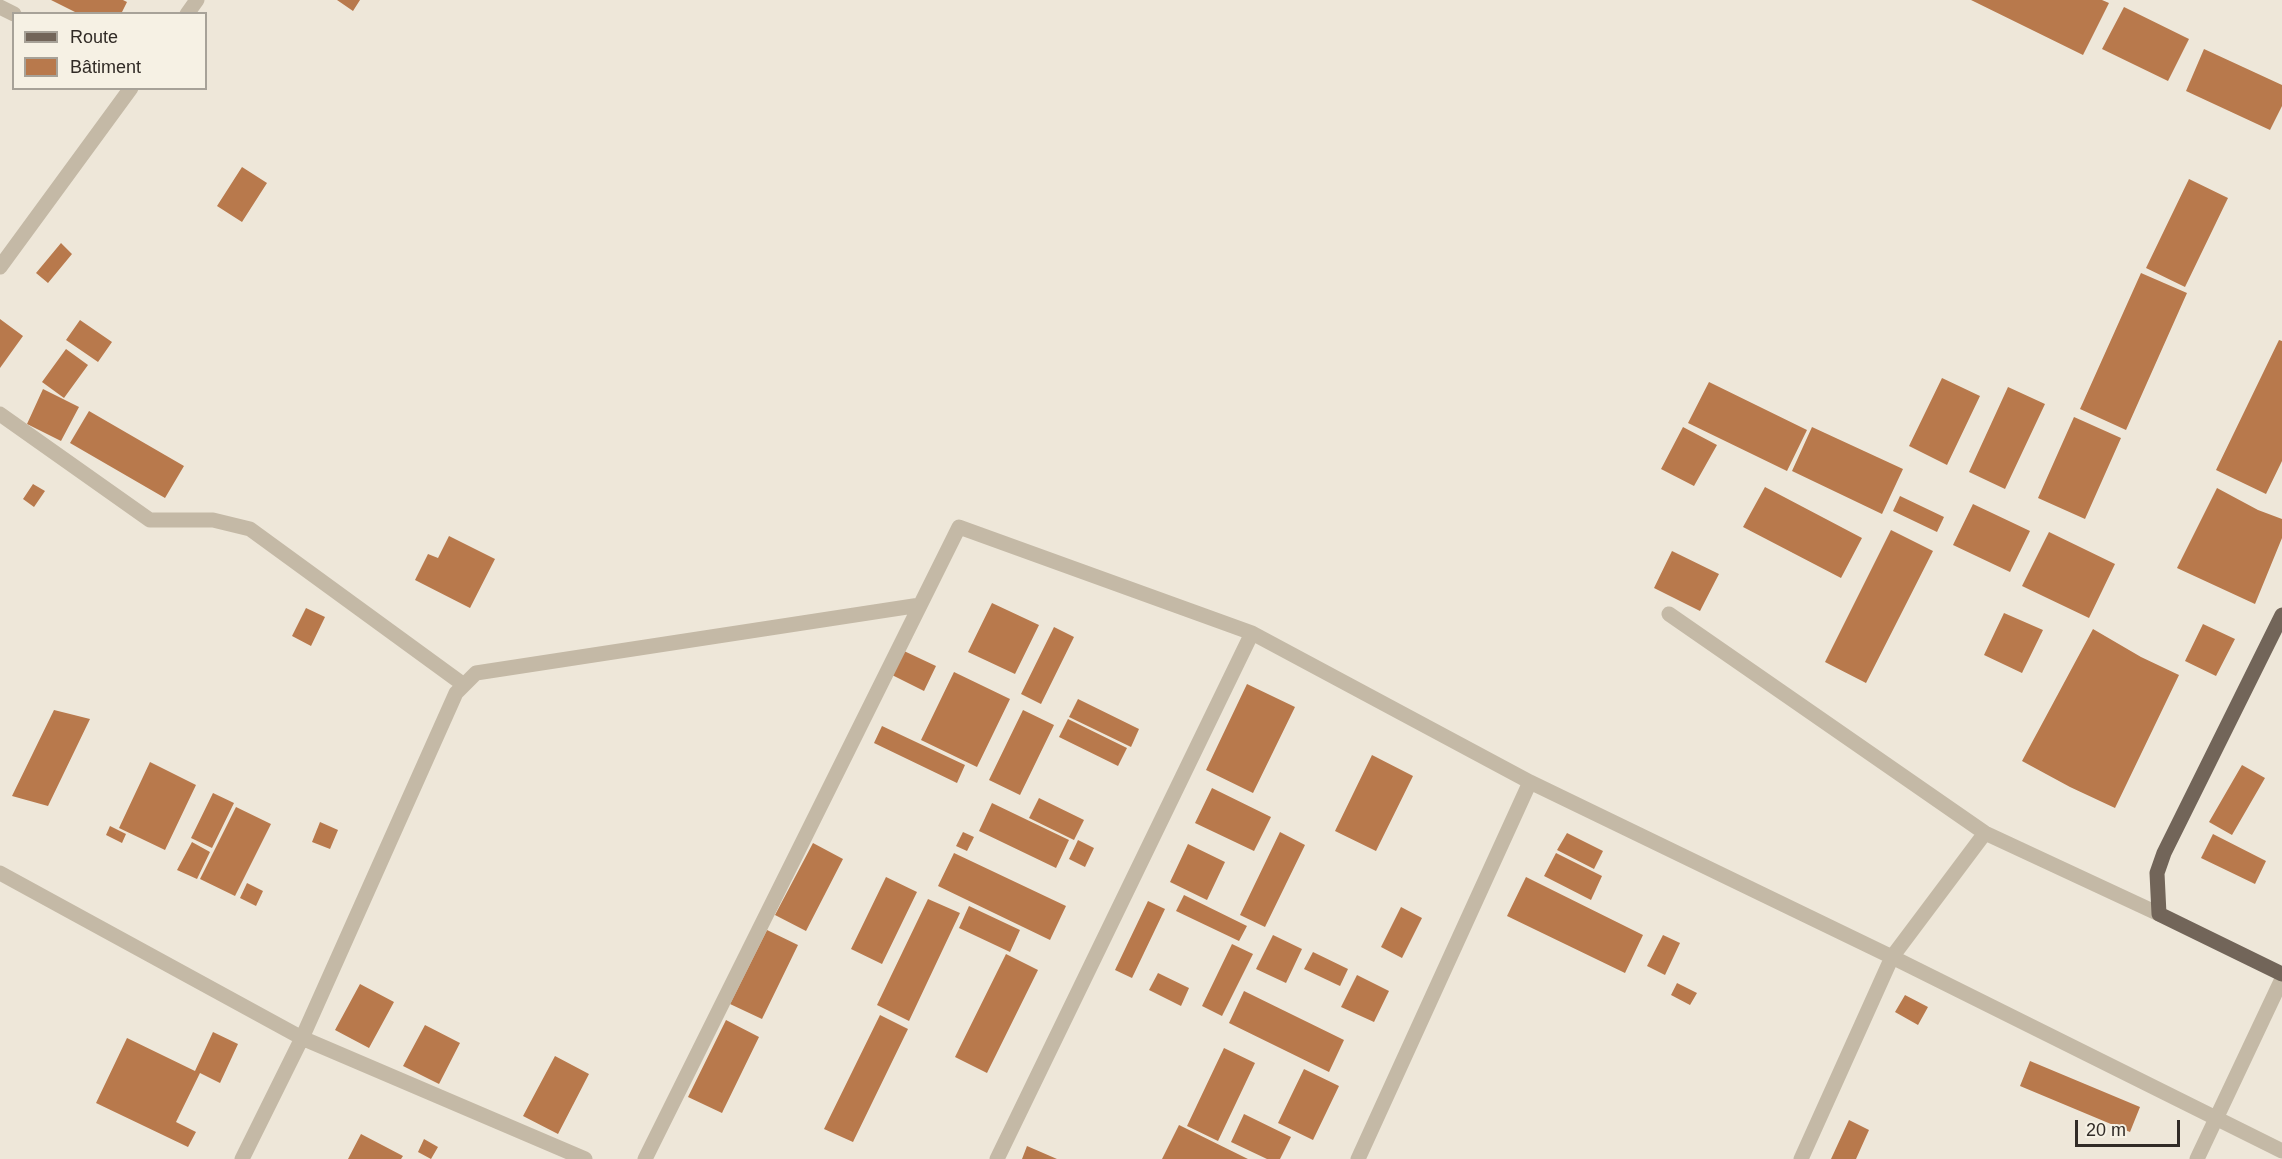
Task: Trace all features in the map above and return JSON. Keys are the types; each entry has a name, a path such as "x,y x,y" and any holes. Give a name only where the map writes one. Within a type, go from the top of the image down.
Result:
{"main road":[{"path":"2282,615 2164,854 2157,873 2159,914 2282,974"}],"street":[{"path":"0,267 130,90"},
{"path":"0,414 150,520 213,520 250,529 464,685"},
{"path":"645,1159 959,527 1252,633 1530,782 1892,957 2282,1151"},
{"path":"242,1159 302,1038 456,693 476,673 920,605"},
{"path":"1669,614 1985,833 2159,914"},
{"path":"997,1159 1252,633"},
{"path":"1358,1159 1530,782"},
{"path":"1801,1159 1892,957 1985,833"},
{"path":"0,873 302,1038 585,1159"},
{"path":"2197,1159 2282,979"}],"building":[{"path":"51,0 123,0 127,2 122,12 75,12"},
{"path":"337,0 360,0 353,11"},
{"path":"1971,0 2102,0 2109,3 2083,55"},
{"path":"2124,7 2189,39 2168,81 2102,49"},
{"path":"2204,49 2282,85 2282,106 2270,130 2186,91"},
{"path":"242,167 267,183 242,222 217,206"},
{"path":"2189,179 2228,198 2185,287 2146,268"},
{"path":"61,243 72,254 48,283 36,273"},
{"path":"2141,273 2187,293 2126,430 2080,409"},
{"path":"0,319 23,336 0,368"},
{"path":"80,320 112,342 98,362 66,340"},
{"path":"2279,340 2282,341 2282,461 2266,494 2216,470"},
{"path":"66,349 88,365 64,398 42,382"},
{"path":"1942,378 1980,396 1947,465 1909,446"},
{"path":"1709,382 1807,430 1787,471 1688,423"},
{"path":"2008,387 2045,404 2005,489 1969,472"},
{"path":"43,389 79,407 61,441 27,424"},
{"path":"89,411 184,466 165,498 70,443"},
{"path":"2074,417 2121,438 2085,519 2038,498"},
{"path":"1683,427 1717,445 1694,486 1661,469"},
{"path":"1812,427 1903,469 1882,514 1792,471"},
{"path":"33,484 45,491 34,507 23,499"},
{"path":"1765,487 1862,538 1841,578 1743,527"},
{"path":"2217,488 2258,510 2282,519 2282,538 2255,604 2177,568"},
{"path":"1900,496 1944,517 1937,532 1893,511"},
{"path":"1973,504 2030,531 2010,572 1953,545"},
{"path":"1891,530 1933,551 1866,683 1825,662"},
{"path":"2049,532 2115,564 2089,618 2022,586"},
{"path":"449,536 495,559 470,608 415,580 428,554 438,558"},
{"path":"1672,551 1719,574 1700,611 1654,588"},
{"path":"992,603 1039,625 1015,674 968,652"},
{"path":"306,608 325,617 311,646 292,636"},
{"path":"2004,613 2043,630 2022,673 1984,655"},
{"path":"2203,624 2235,639 2216,676 2185,661"},
{"path":"1054,627 1074,637 1041,704 1021,694"},
{"path":"2093,629 2141,657 2179,675 2115,808 2022,761"},
{"path":"904,651 936,666 924,691 892,675"},
{"path":"954,672 1010,699 977,767 921,740"},
{"path":"1247,684 1295,707 1253,793 1206,770"},
{"path":"1078,699 1139,729 1131,747 1069,717"},
{"path":"54,710 90,719 48,806 12,796"},
{"path":"1023,710 1054,725 1020,795 989,780"},
{"path":"1068,719 1127,748 1118,766 1059,737"},
{"path":"882,726 965,765 957,783 874,743"},
{"path":"1372,755 1413,776 1376,851 1335,831"},
{"path":"150,762 196,785 165,850 119,828"},
{"path":"2242,765 2265,778 2232,835 2209,822"},
{"path":"1212,788 1271,817 1254,851 1195,823"},
{"path":"213,793 234,803 212,848 191,838"},
{"path":"1039,798 1084,820 1074,840 1029,818"},
{"path":"992,803 1069,840 1056,868 979,831"},
{"path":"236,807 271,824 235,896 200,879"},
{"path":"320,822 338,830 330,849 312,842"},
{"path":"110,826 126,834 122,843 106,835"},
{"path":"963,832 974,837 967,851 956,846"},
{"path":"1280,832 1305,845 1265,927 1240,915"},
{"path":"1567,833 1603,851 1594,869 1557,850"},
{"path":"2213,834 2266,861 2255,884 2201,858"},
{"path":"1078,840 1094,848 1085,867 1069,859"},
{"path":"192,842 210,852 197,879 177,870"},
{"path":"813,843 843,859 806,931 775,915"},
{"path":"1188,844 1225,862 1207,900 1170,882"},
{"path":"954,853 1066,906 1050,940 938,886"},
{"path":"1556,853 1602,876 1591,900 1544,876"},
{"path":"886,877 917,892 882,964 851,949"},
{"path":"1526,877 1643,935 1625,973 1507,916"},
{"path":"247,883 263,891 256,906 240,898"},
{"path":"1184,895 1247,926 1239,941 1176,911"},
{"path":"928,899 960,913 909,1021 877,1005"},
{"path":"1148,901 1165,909 1132,978 1115,970"},
{"path":"969,906 1020,930 1010,952 959,928"},
{"path":"1401,907 1422,918 1402,958 1381,947"},
{"path":"767,930 798,945 762,1019 730,1004"},
{"path":"1273,935 1302,949 1286,983 1256,969"},
{"path":"1663,935 1680,943 1665,975 1647,966"},
{"path":"1232,944 1253,954 1222,1016 1202,1006"},
{"path":"1313,952 1348,969 1340,986 1304,969"},
{"path":"1006,954 1038,970 987,1073 955,1057"},
{"path":"1158,973 1189,988 1181,1006 1149,990"},
{"path":"1357,975 1389,991 1374,1022 1341,1007"},
{"path":"1677,983 1697,993 1690,1005 1671,995"},
{"path":"360,984 394,1002 369,1048 335,1030"},
{"path":"1244,991 1344,1040 1329,1072 1229,1023"},
{"path":"1905,995 1928,1007 1918,1025 1895,1012"},
{"path":"880,1015 908,1029 853,1142 824,1129"},
{"path":"726,1020 759,1037 722,1113 688,1097"},
{"path":"425,1025 460,1043 439,1084 403,1066"},
{"path":"213,1032 238,1044 220,1083 200,1073 176,1122 196,1132 188,1147 96,1103 127,1038 195,1071"},
{"path":"1224,1048 1255,1063 1218,1141 1187,1126"},
{"path":"555,1056 589,1074 558,1134 523,1116"},
{"path":"2030,1061 2140,1107 2130,1132 2020,1086"},
{"path":"1304,1069 1339,1086 1313,1140 1278,1123"},
{"path":"1244,1114 1291,1137 1280,1159 1267,1159 1231,1142"},
{"path":"1849,1120 1869,1130 1856,1159 1831,1159"},
{"path":"1179,1125 1248,1159 1162,1159"},
{"path":"361,1134 403,1156 401,1159 348,1159"},
{"path":"424,1139 438,1147 431,1159 418,1152"},
{"path":"1027,1146 1057,1159 1022,1159"}]}
